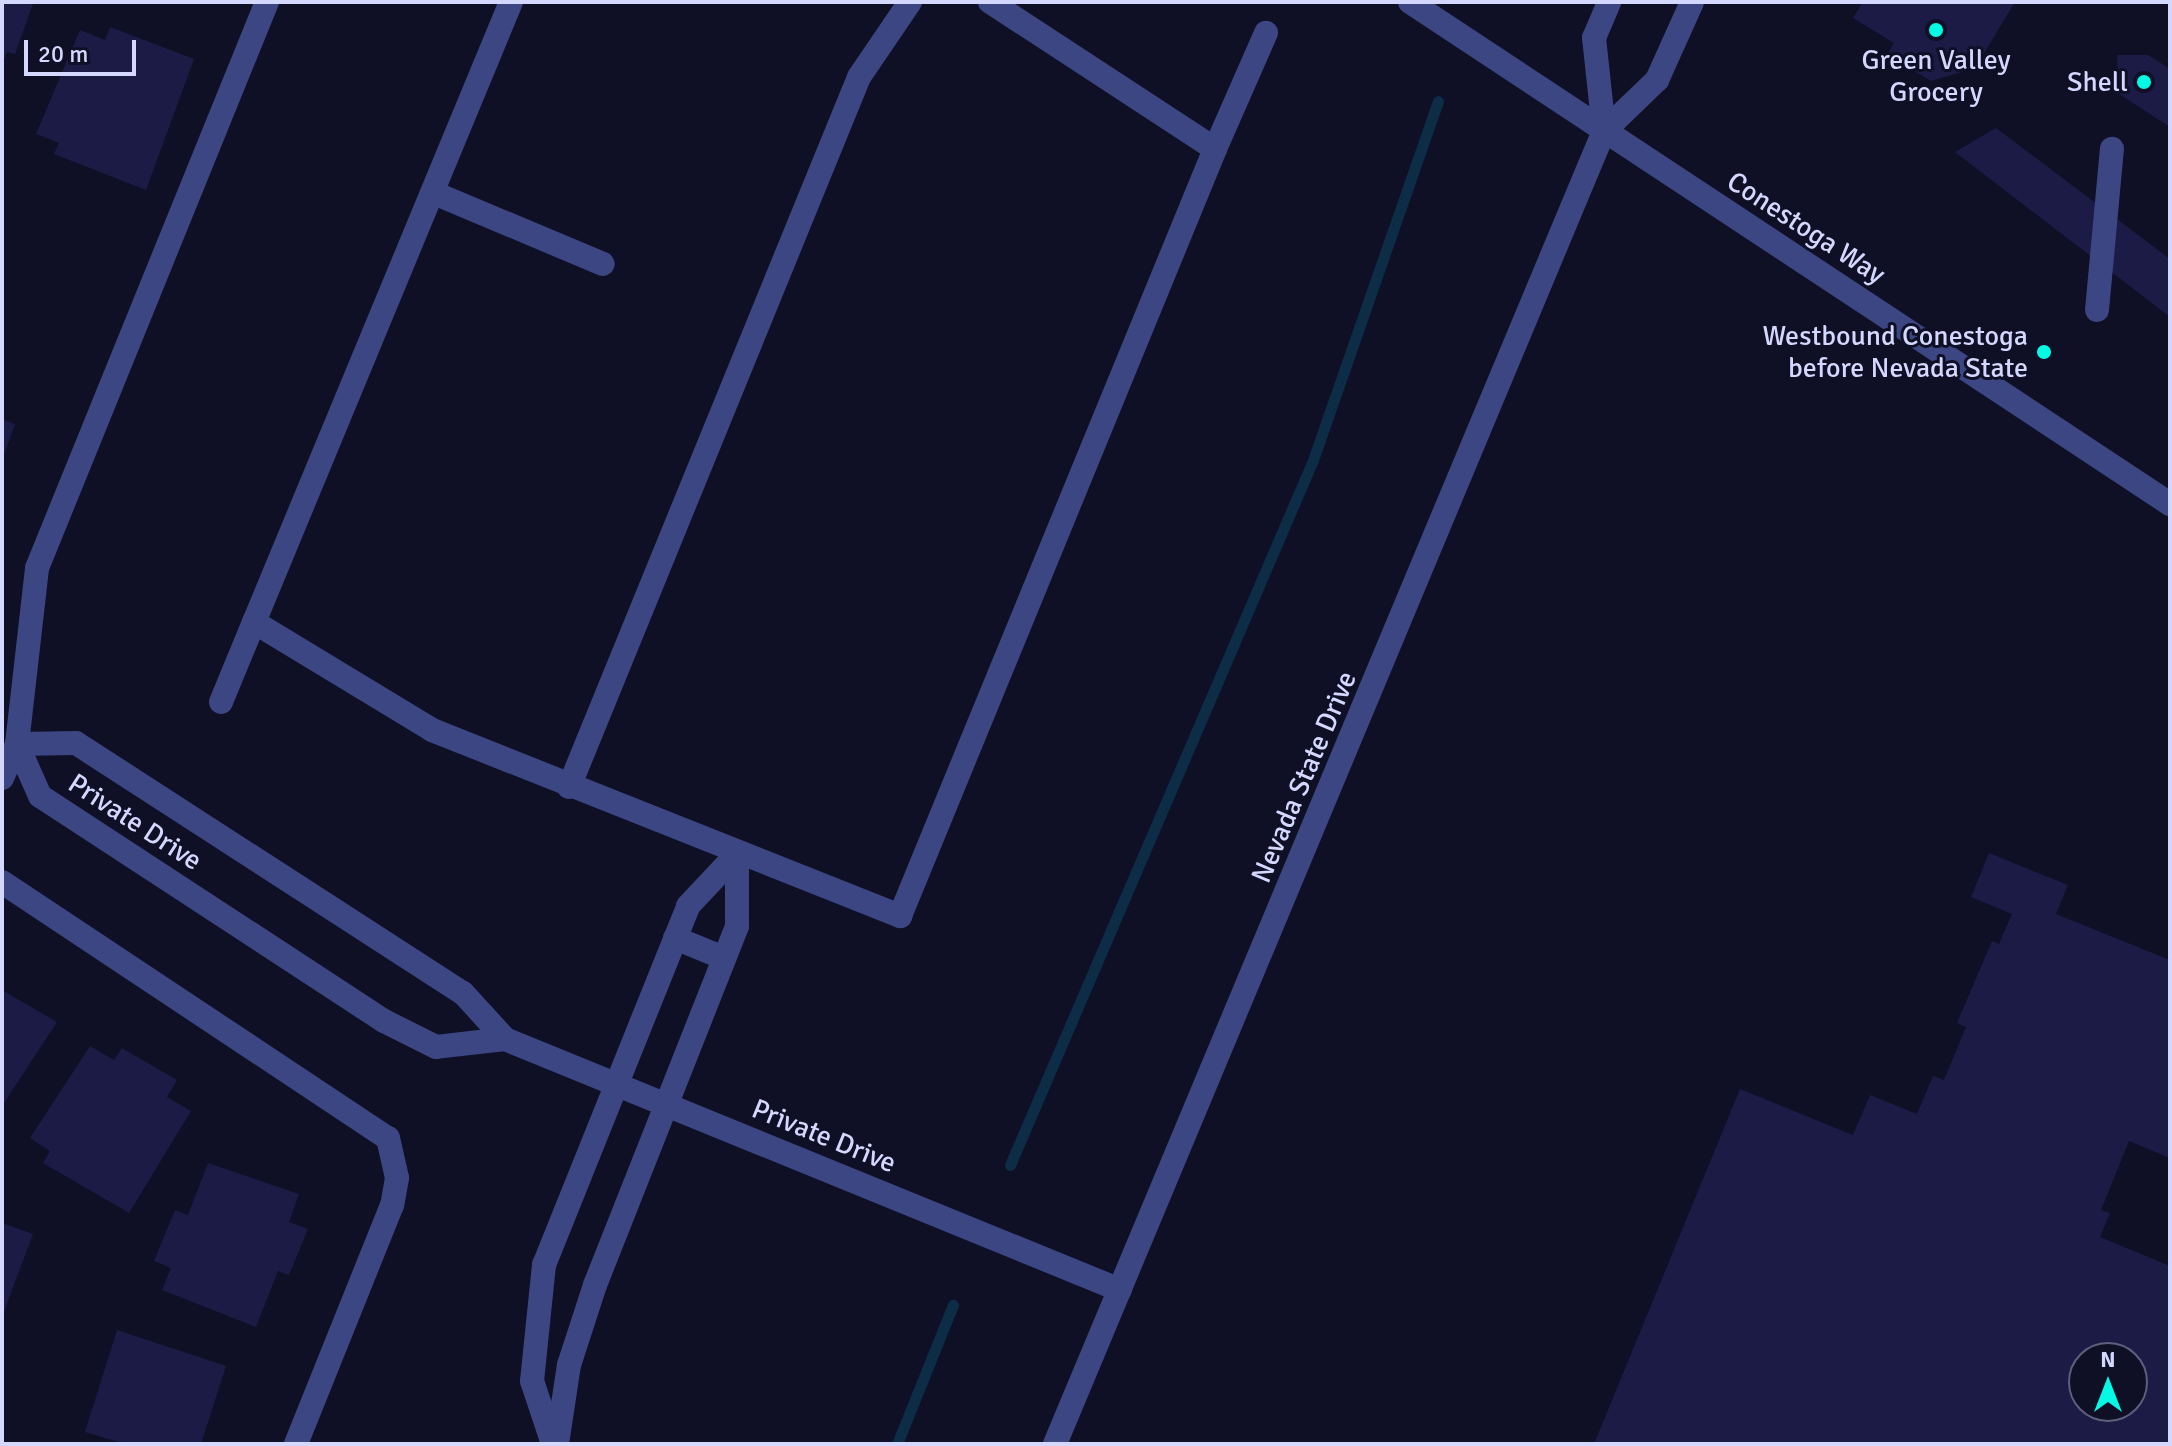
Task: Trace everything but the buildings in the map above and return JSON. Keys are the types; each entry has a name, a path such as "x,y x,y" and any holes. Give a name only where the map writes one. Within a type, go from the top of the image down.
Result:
{"street":[{"path":"221,702 511,2"},
{"path":"569,787 859,77 910,2"},
{"path":"990,2 1215,149"},
{"name":"Conestoga Way","path":"1410,2 2170,504"},
{"name":"Nevada State Drive","path":"1604,131 1594,38 1609,2"},
{"name":"Nevada State Drive","path":"1055,1444 1604,131 1657,80 1692,2"},
{"path":"2,778 17,744 37,568 263,3"},
{"path":"254,622 432,730 737,854 900,916 1215,149 1266,33"},
{"path":"2097,310 2112,149"},
{"path":"434,193 603,264"},
{"name":"Private Drive","path":"505,1039 436,1047 384,1021 40,796 17,744 76,743 463,993 505,1039 1120,1290"},
{"path":"555,1444 532,1381 531,1338 544,1265 688,906 737,854"},
{"path":"555,1444 574,1352 737,926 737,854"},
{"path":"2,882 388,1138 397,1178 392,1205 296,1444"},
{"path":"675,938 724,958"}],"waterway":[{"path":"1010,1165 1313,460 1438,101"},
{"path":"897,1444 953,1305"}],"place":[{"name":"Green Valley Grocery","path":"1936,30"},
{"name":"Shell","path":"2144,82"},
{"name":"Westbound Conestoga before Nevada State","path":"2044,352"}]}
